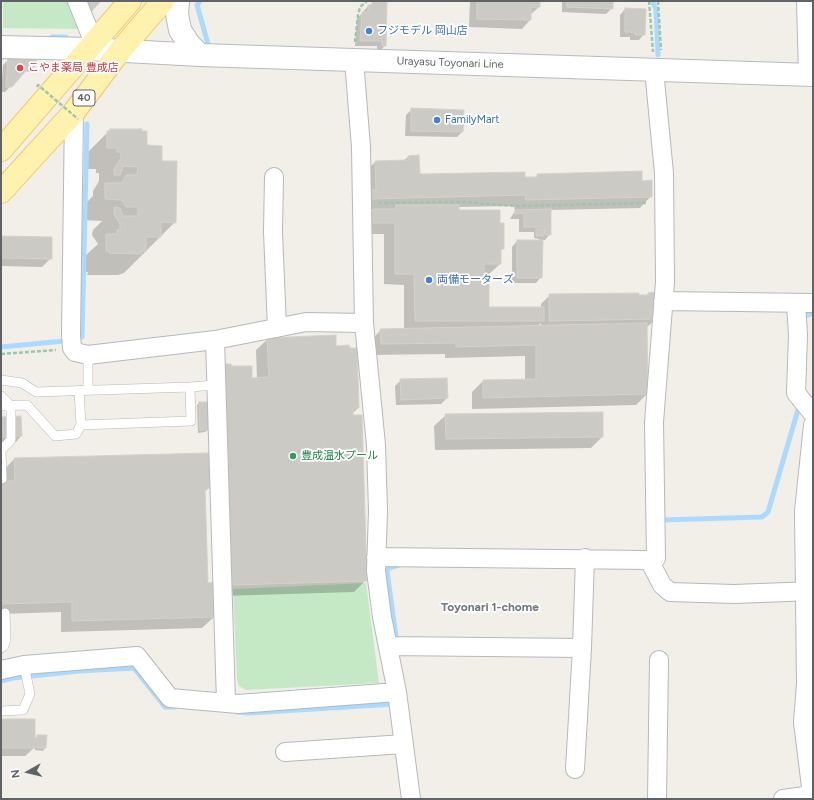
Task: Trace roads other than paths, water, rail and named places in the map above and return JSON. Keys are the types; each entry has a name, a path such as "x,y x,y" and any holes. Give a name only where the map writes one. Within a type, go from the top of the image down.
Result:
{"main road":[{"name":"40","path":"1,150 130,1"},
{"name":"40","path":"1,192 76,116 119,52 163,1"},
{"path":"178,1 177,14 180,30 189,44 200,55"},
{"name":"Urayasu Toyonari Line","path":"1,47 91,46 119,52 810,75"}],"street":[{"path":"77,1 91,46"},
{"path":"806,1 810,75"},
{"path":"354,60 361,147 364,323 376,445 378,511 376,557 382,617 394,646 398,700 411,799"},
{"path":"376,557 585,563 651,563 656,558 654,422 668,301 665,282 664,173 659,70"},
{"path":"76,116 76,346 215,340 306,322 364,323"},
{"path":"274,177 273,232 277,328"},
{"path":"668,301 804,303 798,335 796,384 805,405"},
{"path":"215,340 226,703"},
{"path":"783,799 812,795 803,722 810,591 804,511 813,425"},
{"path":"575,769 585,563"},
{"path":"651,563 662,585 670,592 734,594 810,591"},
{"path":"394,646 582,648"},
{"path":"1,670 137,656 170,698 238,704 398,700"},
{"path":"657,799 659,660"},
{"path":"285,752 404,744"}],"lane":[{"path":"5,406 27,405 55,436 76,434 81,424 84,390 76,346"},
{"path":"1,380 22,383 36,392 216,385"},
{"path":"81,424 191,421 190,386"},
{"path":"1,396 5,406 11,411 11,440 1,450 2,479"},
{"path":"1,648 6,643 4,634 4,613"},
{"path":"1,711 23,710 30,694 24,667"}],"waterway":[{"path":"200,1 197,5 208,44"},
{"path":"652,1 656,9 658,55"},
{"path":"52,37 66,37"},
{"path":"1,347 64,341 82,337 87,124"},
{"path":"803,320 803,317 813,313"},
{"path":"662,520 762,517 768,512 800,403"},
{"path":"397,644 387,571 389,568 399,565"},
{"path":"1,681 13,678 79,671 134,668 165,707 175,707"},
{"path":"237,712 249,713 395,704"}],"place":[{"name":"フジモデル 岡山店","path":"369,31"},
{"name":"こやま薬局 豊成店","path":"20,68"},
{"name":"FamilyMart","path":"437,120"},
{"name":"両備モーターズ","path":"429,280"},
{"name":"豊成温水プール","path":"293,456"}],"district":[{"name":"Toyonari 1-chome","path":"490,607"}]}
